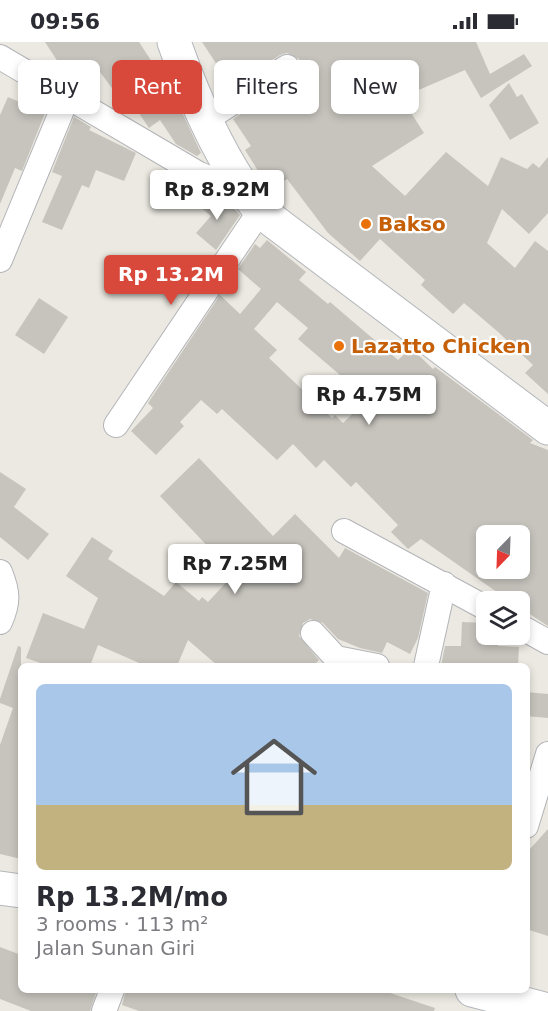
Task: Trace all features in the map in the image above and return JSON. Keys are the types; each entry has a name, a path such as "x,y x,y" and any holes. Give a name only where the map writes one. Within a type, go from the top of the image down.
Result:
{"street":[{"path":"174,42 207,119 239,184 260,211 548,428"},
{"path":"0,57 18,68"},
{"path":"0,260 60,114"},
{"path":"95,114 199,174 219,182 239,184"},
{"path":"207,119 215,114"},
{"path":"116,424 260,211"},
{"path":"344,531 476,602"},
{"path":"0,572 8,592 8,605 0,622"},
{"path":"427,663 444,584"},
{"path":"530,632 548,642"},
{"path":"313,633 336,658 362,663"},
{"path":"530,813 548,754"},
{"path":"0,888 18,891"},
{"path":"0,910 18,913"},
{"path":"530,985 548,990"},
{"path":"104,1011 111,993"},
{"path":"483,993 548,1010"}],"building":[{"path":"45,42 139,42 151,60 112,60 112,88 100,72 100,60 57,60"},
{"path":"202,42 476,42 490,74 524,54 532,66 481,98 465,70 419,90 419,60 331,60 331,114 412,114 424,133 372,166 405,196 446,152 488,186 501,157 527,169 533,163 539,168 548,157 548,213 529,234 502,209 487,243 515,268 535,241 548,251 548,394 525,373 533,365 497,331 464,303 453,314 421,285 425,280 380,239 360,261 328,233 287,179 270,190 245,150 251,146 233,119 241,114 319,114 319,60 299,60 287,53 272,60 214,60"},
{"path":"509,83 517,97 522,94 539,123 510,140 489,105"},
{"path":"8,97 18,101 18,114 45,114 22,171 15,168 0,204 0,115"},
{"path":"140,114 183,114 201,153 197,156 176,144 160,120 149,128"},
{"path":"74,117 91,127 89,130 136,153 124,181 96,170 89,188 82,185 62,230 42,222 62,176 52,172"},
{"path":"211,194 223,202 225,199 240,215 216,250 196,233 211,216 200,207"},
{"path":"267,240 306,272 299,280 328,304 330,302 398,360 411,348 433,369 435,367 533,440 530,443 548,450 548,626 530,614 530,591 495,591 478,579 530,579 530,525 476,525 476,578 421,539 408,549 391,532 398,525 356,482 351,487 324,460 316,468 293,444 277,460 222,409 217,414 201,400 180,422 184,426 156,455 131,431 153,408 148,403 220,295 240,314 261,289 238,269 255,244 260,248","holes":["277,302 308,328 298,339 368,399 343,423 335,415 332,418 269,358 277,350 254,329"]},
{"path":"39,298 68,317 44,354 15,335"},
{"path":"199,458 273,536 295,514 339,558 345,548 428,593 418,638 410,654 387,642 382,653 360,648 338,639 323,623 310,619 303,623 299,636 319,660 316,663 215,663 188,640 178,663 139,663 98,645 91,663 40,663 26,658 43,613 84,629 98,598 66,576 92,537 113,551 108,559 164,596 176,582 199,601 202,597 208,602 234,574 160,496"},
{"path":"0,472 26,489 14,507 49,534 28,560 0,537"},
{"path":"462,622 476,623 476,645 519,647 518,663 442,663 445,646 461,646"},
{"path":"18,646 21,647 21,663 18,663 18,858 0,854 0,745 13,708 0,703"},
{"path":"530,692 548,694 548,718 530,716"},
{"path":"548,829 548,936 530,930 530,849"},
{"path":"0,947 18,954 18,993 96,993 90,1011 31,1011 0,999"},
{"path":"125,993 390,993 435,1008 434,1011 139,1011 122,1005"}],"place":[{"name":"Bakso","path":"366,224"},
{"name":"Lazatto Chicken","path":"339,346"}]}
